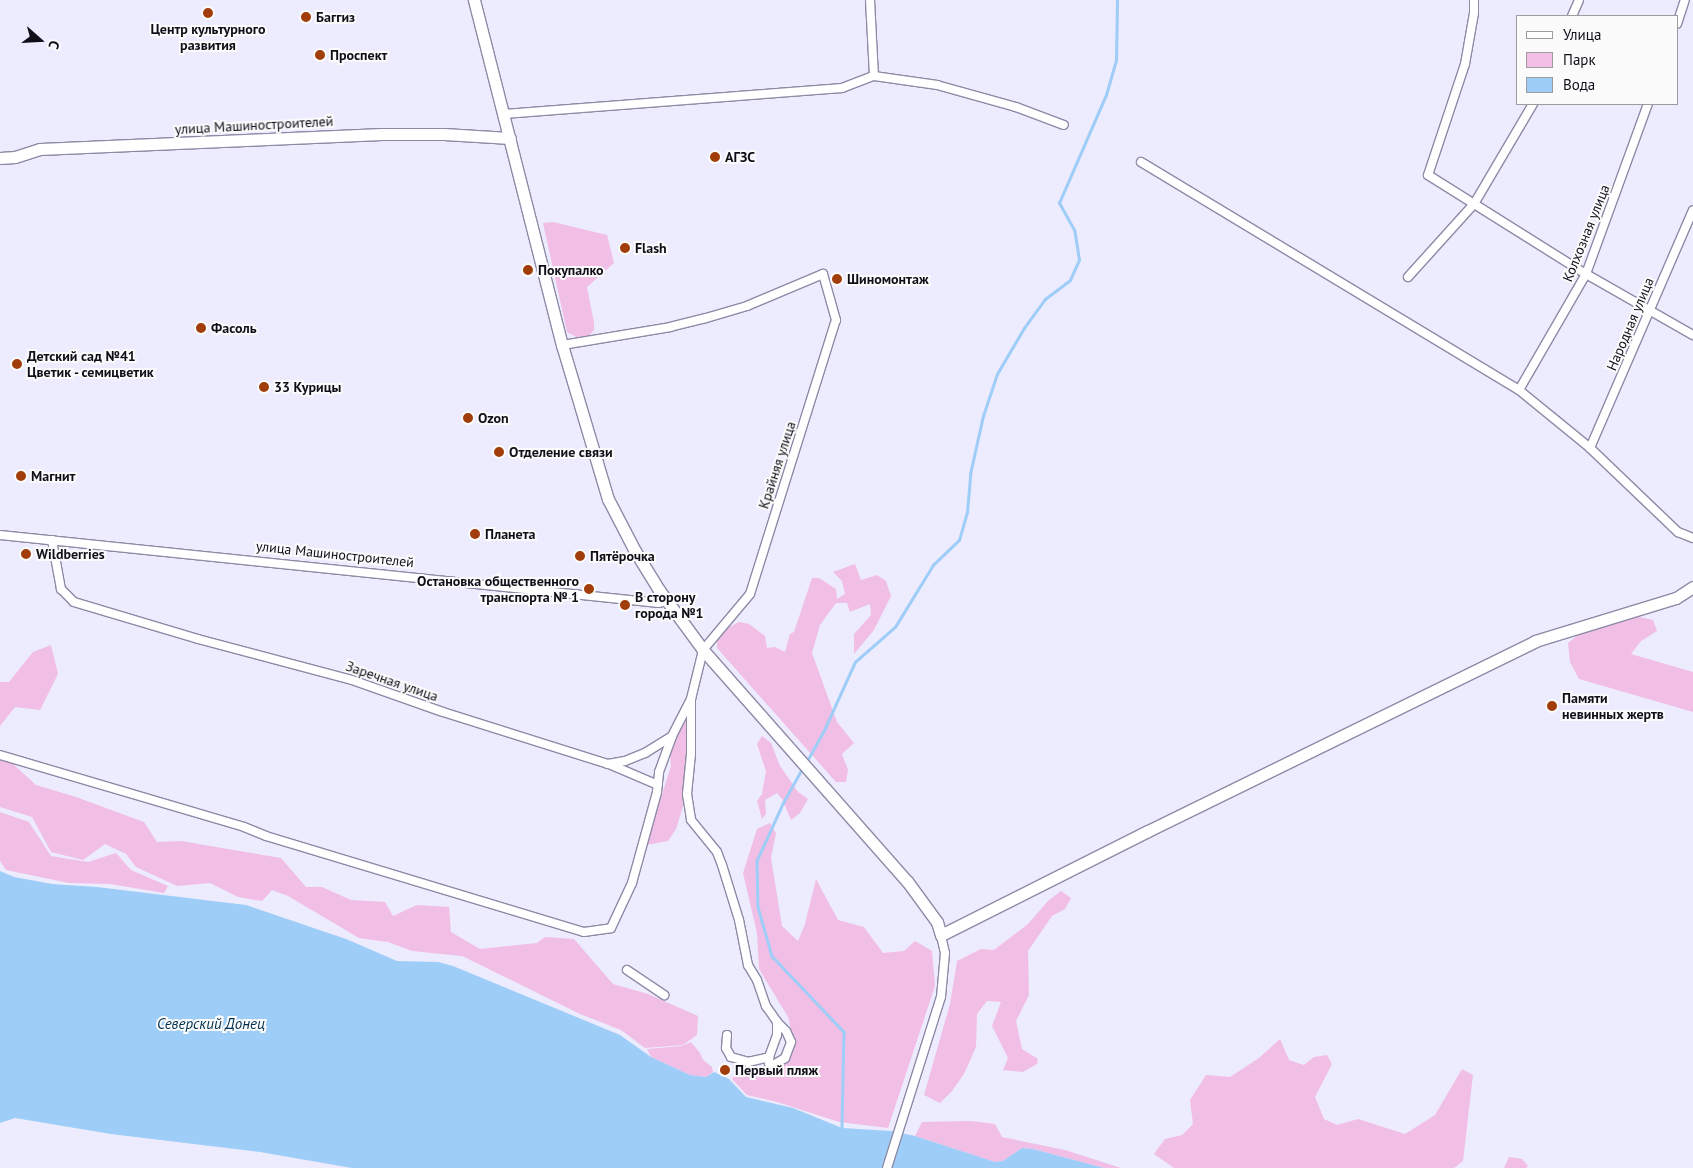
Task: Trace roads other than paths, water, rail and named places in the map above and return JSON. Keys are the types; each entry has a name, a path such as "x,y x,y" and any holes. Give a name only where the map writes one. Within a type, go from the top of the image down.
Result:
{"street":[{"path":"474,0 562,345 608,499 635,551 666,601 703,650 907,881 937,922 945,953 941,997 927,1048 887,1168"},
{"path":"870,0 874,76"},
{"path":"1474,0 1474,13 1465,64 1428,175 1586,274 1693,335"},
{"path":"1572,15 1579,0"},
{"path":"1678,21 1686,0"},
{"path":"504,114 842,88 874,76 937,85 1016,107 1064,125"},
{"path":"1408,277 1474,204 1532,105"},
{"name":"Колхозная улица","path":"1519,390 1586,274 1648,105"},
{"name":"улица Машиностроителей","path":"0,158 15,157 40,149 382,134 444,134 510,138"},
{"path":"1141,162 1519,390 1590,448 1678,532 1693,538"},
{"name":"Народная улица","path":"1590,448 1693,210"},
{"name":"Крайняя улица","path":"562,345 672,327 706,318 747,306 823,274 836,320 750,594 703,650"},
{"name":"улица Машиностроителей","path":"0,535 659,603 666,601"},
{"name":"Заречная улица","path":"52,540 61,589 74,602 198,640 352,680 443,712 608,764 658,785"},
{"path":"941,935 1535,641 1676,598 1693,587"},
{"path":"0,756 244,827 266,836 584,932 612,928 632,883 647,833 658,785 659,772 672,736 691,699 703,650"},
{"path":"691,699 692,754 687,794 691,820 716,852 722,865 739,920 748,965 758,980 766,1006 786,1032 791,1042 788,1052 780,1062 772,1064 769,1063 769,1057 777,1035 777,1022"},
{"path":"608,764 645,753 672,736"},
{"path":"627,970 664,996"},
{"path":"728,1035 726,1048 731,1057 748,1062 769,1057"}],"water":[{"name":"Северский Донец","path":"0,871 14,877 52,884 97,887 246,905 346,939 397,961 438,962 453,966 620,1035 651,1057 690,1075 706,1077 714,1072 729,1079 746,1097 793,1108 842,1128 891,1131 915,1136 995,1162 1003,1161 1022,1148 1033,1149 1104,1168 352,1168 260,1152 111,1134 15,1118 0,1123"}],"waterway":[{"path":"807,761 825,728 855,662 895,627 933,565 959,540 967,512 970,474 983,416 997,374 1024,328 1045,299 1070,280 1079,260 1074,230 1059,203 1106,95 1116,60 1117,0"},
{"path":"803,768 783,804 757,861 758,907 772,956 844,1032 842,1131"}],"place":[{"name":"Центр культурного развития","path":"208,13"},
{"name":"Баггиз","path":"306,17"},
{"name":"Проспект","path":"320,55"},
{"name":"АГЗС","path":"715,157"},
{"name":"Flash","path":"625,248"},
{"name":"Покупалко","path":"528,270"},
{"name":"Шиномонтаж","path":"837,279"},
{"name":"Фасоль","path":"201,328"},
{"name":"Детский сад №41 Цветик - семицветик","path":"17,364"},
{"name":"33 Курицы","path":"264,387"},
{"name":"Ozon","path":"468,418"},
{"name":"Отделение связи","path":"499,452"},
{"name":"Магнит","path":"21,476"},
{"name":"Планета","path":"475,534"},
{"name":"Wildberries","path":"26,554"},
{"name":"Пятёрочка","path":"580,556"},
{"name":"Остановка общественного транспорта № 1","path":"589,589"},
{"name":"В сторону города №1","path":"625,605"},
{"name":"Памяти невинных жертв","path":"1552,706"},
{"name":"Первый пляж","path":"725,1070"}]}
